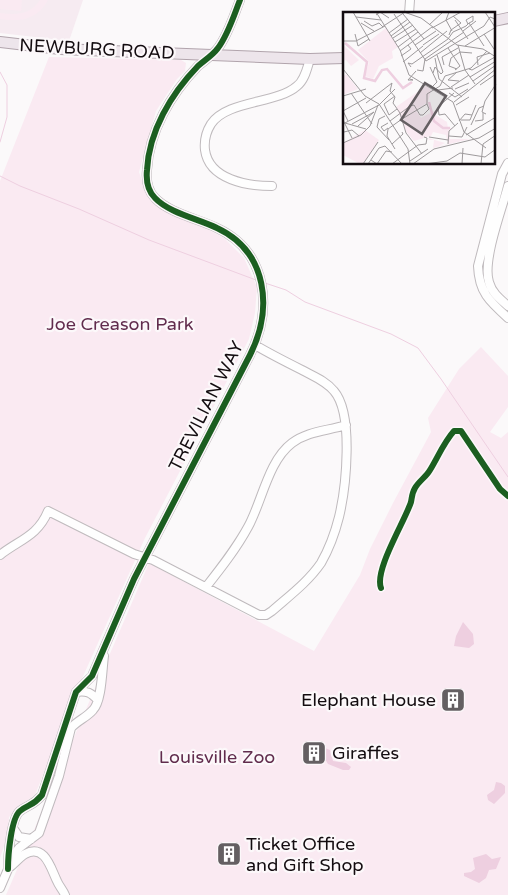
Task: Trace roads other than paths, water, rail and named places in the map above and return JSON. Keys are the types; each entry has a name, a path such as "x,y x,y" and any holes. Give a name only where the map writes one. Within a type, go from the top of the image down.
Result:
{"main road":[{"name":"NEWBURG ROAD","path":"0,42 60,49 310,59 343,58"}],"street":[{"name":"TREVILIAN WAY","path":"8,869 8,852 13,822 18,812 35,804 42,795 76,692 92,676 127,592 255,345 263,319 264,300 262,282 247,252 233,238 217,228 162,204 154,198 148,185 147,169 150,148 164,112 176,92 198,66 219,48 240,0"},
{"path":"272,186 254,186 230,179 216,171 206,154 206,134 213,122 224,112 296,87 303,80 310,59"},
{"path":"508,163 502,174 505,186 489,255 487,274 489,285 496,296 508,306"},
{"path":"505,186 480,256 478,277 487,298 508,318"},
{"path":"0,555 35,532 42,525 48,511 134,554 145,557 259,615 266,615 307,580 322,562 329,548 339,518 343,492 346,459 346,425 343,406 331,387 255,345"},
{"path":"206,588 248,527 259,505 274,465 281,454 291,444 312,432 346,425"},
{"name":"TREVILIAN WAY","path":"0,888 15,853 39,833 59,776 72,728 81,718 92,711 98,700 105,647"},
{"path":"76,692 84,690 92,693 98,700"},
{"path":"13,828 20,836 31,839"},
{"path":"8,869 26,853 38,852 47,858 65,895"}],"waterway":[{"path":"0,72 7,85 7,117 0,142"},
{"path":"0,176 149,240 256,280"},
{"path":"265,283 286,290 305,302 391,334 418,348 508,477"}],"place":[{"name":"Elephant House","path":"453,700"},
{"name":"Giraffes","path":"314,753"},
{"name":"Ticket Office and Gift Shop","path":"229,854"}],"park label":[{"name":"Joe Creason Park","path":"120,324"},
{"name":"Louisville Zoo","path":"217,757"}]}
